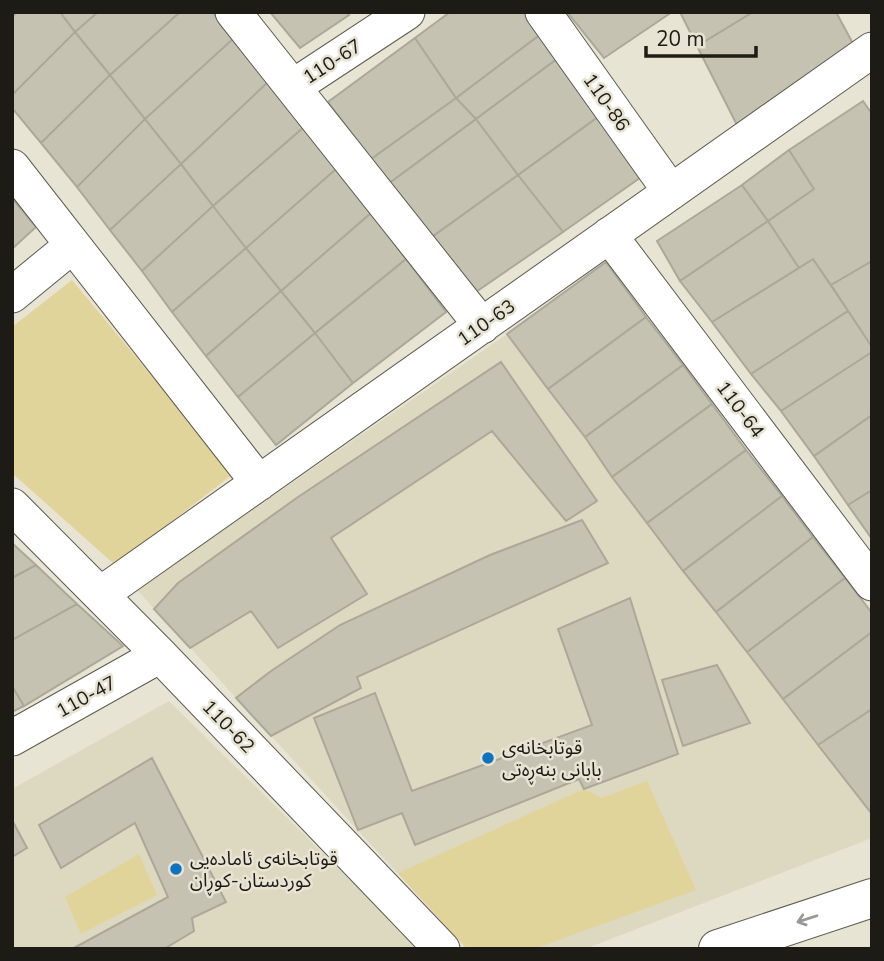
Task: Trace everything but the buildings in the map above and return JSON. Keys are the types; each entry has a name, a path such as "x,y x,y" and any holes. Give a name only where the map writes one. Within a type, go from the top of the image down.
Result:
{"main road":[{"path":"718,949 872,898"}],"street":[{"path":"233,12 482,326"},
{"name":"110-67","path":"293,87 407,12"},
{"name":"110-86","path":"543,12 671,192"},
{"name":"110-63","path":"101,594 872,50"},
{"path":"12,167 259,483"},
{"name":"110-64","path":"609,235 872,583"},
{"path":"12,295 73,245"},
{"name":"110-62","path":"12,506 101,594 442,949"},
{"name":"110-47","path":"12,738 160,655"}],"shaded area":[{"path":"72,280 233,474 115,565 12,473 12,327"},
{"path":"507,334 585,437 627,498 872,814 872,838 585,949 467,949 137,590"},
{"name":"قوتابخانەی ئامادەیی کوردستان-کوڕان","path":"169,701 420,949 12,949 12,789"},
{"path":"647,781 696,890 534,949 467,949 398,873 584,789 602,798"},
{"path":"139,854 157,895 81,934 65,897"}],"place":[{"name":"قوتابخانەی بابانی بنەڕەتی","path":"488,758"},
{"name":"قوتابخانەی ئامادەیی کوردستان-کوڕان","path":"176,869"}]}
